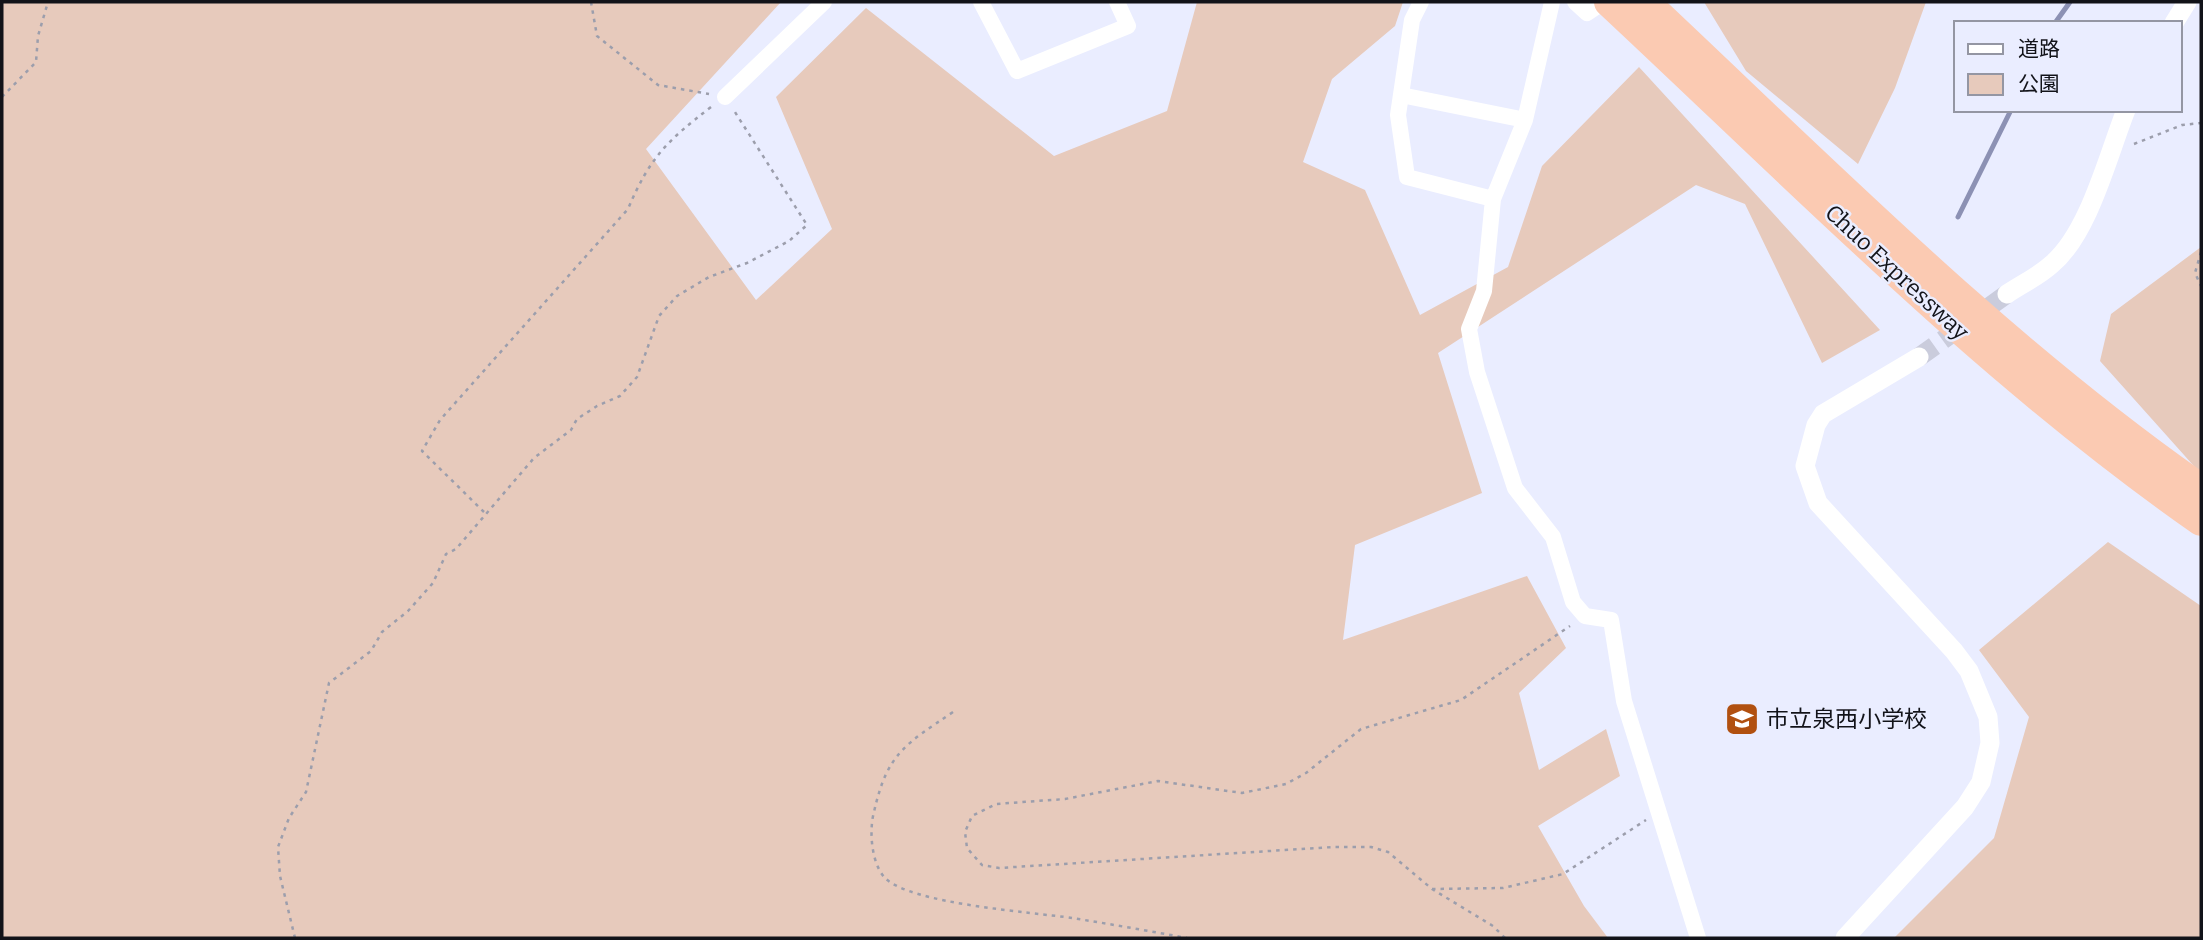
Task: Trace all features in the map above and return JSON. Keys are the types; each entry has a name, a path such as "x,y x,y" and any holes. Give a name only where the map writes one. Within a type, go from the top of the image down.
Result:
{"highway":[{"name":"Chuo Expressway","path":"1645,2 1998,331 2078,398 2201,489"},
{"name":"Chuo Expressway","path":"1604,3 1981,350 2063,419 2201,521"}],"street":[{"path":"725,97 824,2"},
{"path":"981,2 1017,71 1128,26 1117,2"},
{"path":"1421,2 1412,20 1398,116 1406,177 1493,198"},
{"path":"1552,2 1525,120 1493,198 1484,291 1469,330 1477,372 1515,488 1553,537 1573,602 1584,616 1611,620 1624,701 1698,938"},
{"path":"1575,2 1587,13 1604,3"},
{"path":"2175,21 2187,2"},
{"path":"1401,95 1525,120"},
{"path":"2007,294 2053,264 2069,244 2081,224 2125,112"},
{"path":"1845,938 1976,794 1990,743 1988,717 1969,671 1954,651 1818,503 1804,466 1816,425 1823,414 1919,357"}],"path":[{"path":"2,97 36,62 38,36 48,2"},
{"path":"295,938 280,876 278,847 289,818 306,792 328,683 371,651 382,632 408,611 433,583 446,554 456,549 485,512 524,473 534,458 571,430 576,419 597,405 620,396 637,377 648,353 659,316 677,296 709,277 747,263 789,241 807,225 725,97 658,85 597,36 591,2"},
{"path":"485,512 422,451 440,420 628,209 644,171 675,135 725,97"},
{"path":"2113,143 2132,145 2182,125 2201,123"},
{"path":"2201,252 2194,273 2201,285"},
{"path":"1504,938 1493,926 1432,888 1388,852 1371,848 1333,847 999,868 982,865 967,848 965,832 972,816 996,804 1065,799 1158,781 1242,793 1286,784 1306,773 1361,729 1461,700 1584,616"},
{"path":"954,712 916,737 891,761 877,794 870,828 879,870 886,880 916,893 974,905 1187,938"},
{"path":"1432,888 1503,888 1563,874 1657,812"}],"green space":[{"path":"2,2 781,2 646,149 756,300 832,229 776,97 866,8 1054,156 1167,111 1197,2 1403,2 1395,26 1332,79 1303,162 1365,190 1420,315 1508,267 1542,166 1639,67 1880,330 1822,363 1745,204 1696,185 1438,353 1482,493 1355,545 1343,640 1527,576 1566,648 1519,693 1539,770 1606,729 1620,776 1538,826 1584,906 1608,938 2,938"},
{"path":"1704,2 1926,2 1895,88 1858,164 1746,71"},
{"path":"2201,247 2201,474 2100,361 2111,314"},
{"path":"2108,542 2201,606 2201,938 1894,938 1994,838 2029,717 1979,650"}],"waterway":[{"path":"2056,21 2070,2"},
{"path":"1958,217 2010,112"}],"tunnel":[{"path":"1919,357 2007,294"}],"place":[{"name":"市立泉西小学校","path":"1742,719"}]}
